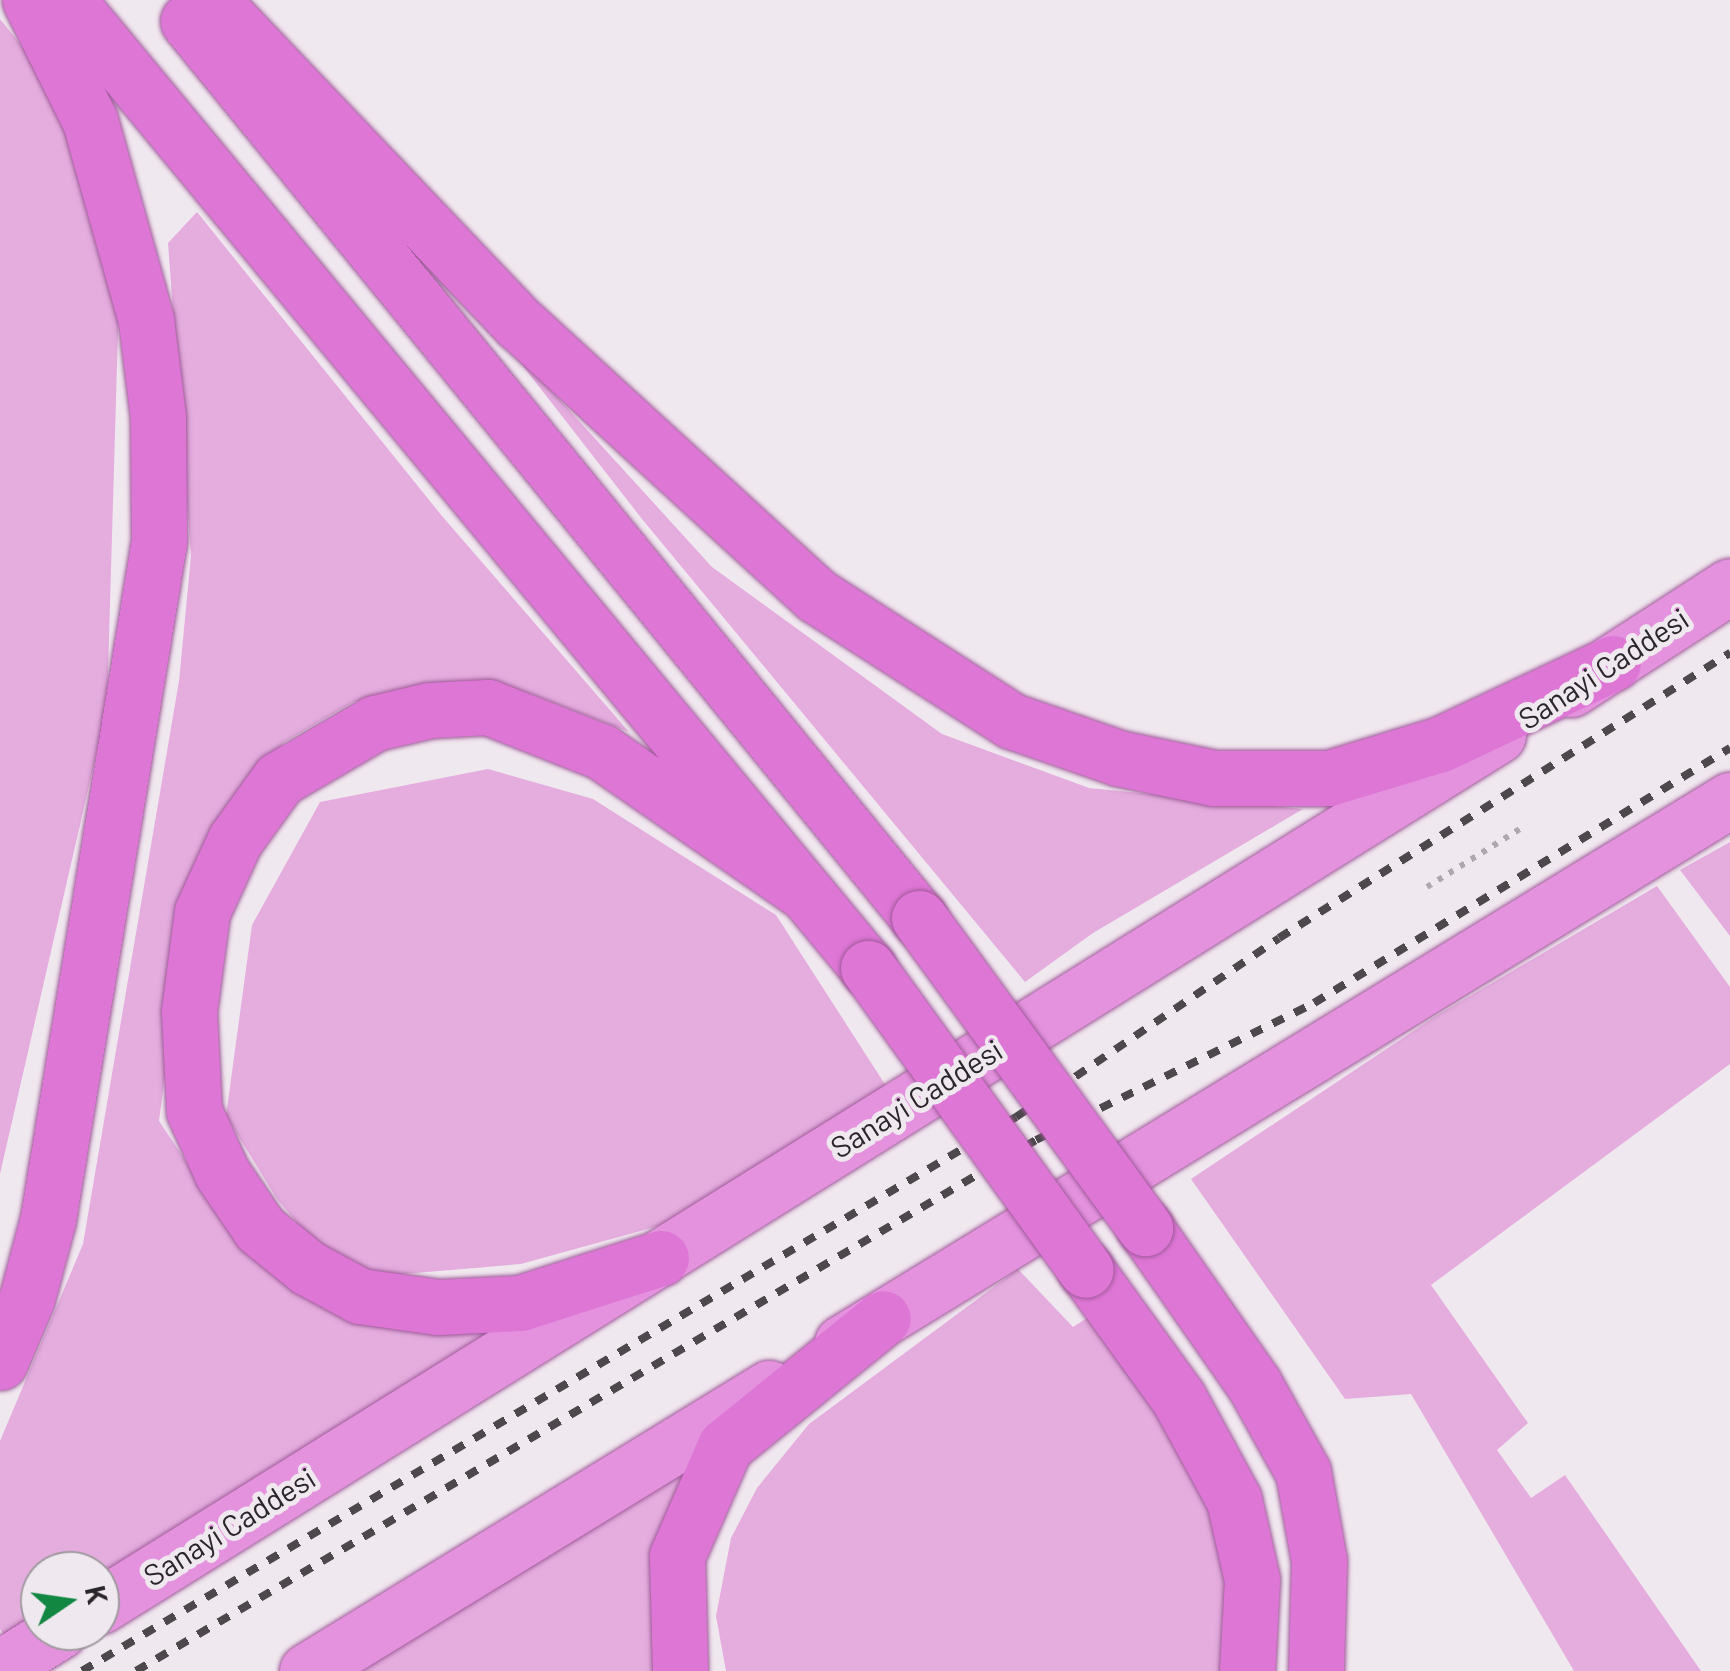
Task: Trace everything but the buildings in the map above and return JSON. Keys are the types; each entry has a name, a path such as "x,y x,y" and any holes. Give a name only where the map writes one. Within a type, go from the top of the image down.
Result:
{"highway":[{"path":"0,1362 27,1298 48,1220 159,540 158,416 146,320 90,121 30,0"},
{"path":"68,0 868,968 1180,1398 1234,1500 1252,1580 1248,1671"},
{"path":"172,0 919,918 1254,1384 1303,1472 1319,1560 1316,1671"},
{"path":"211,0 520,324 818,596 1012,722 1118,758 1214,778 1329,778 1442,744 1613,663"},
{"name":"Sanayi Caddesi","path":"120,1594 1613,663 1730,586"},
{"path":"661,1258 520,1303 438,1307 360,1296 308,1268 260,1229 222,1173 194,1111 189,1012 202,912 235,840 280,779 375,723 430,710 488,707 602,752 806,893"},
{"path":"307,1671 1730,800"},
{"path":"680,1671 677,1556 725,1446 883,1318"},
{"path":"0,1668 28,1651"}],"path":[{"path":"1428,886 1524,828"}],"shaded area":[{"path":"0,19 59,92 120,262 107,707 0,1174"},
{"path":"197,212 442,516 629,732 531,694 444,684 353,702 284,742 230,815 187,905 159,1121 228,1224 341,1309 597,1318 120,1600 120,1551 20,1551 19,1654 0,1629 0,1441 83,1244 179,681 191,556 168,243"},
{"path":"488,321 712,567 942,734 1089,788 1303,809 1093,933 1025,982 642,519"},
{"path":"488,769 593,799 776,915 897,1103 662,1225 521,1264 345,1279 277,1199 226,1116 252,925 320,802"},
{"path":"1730,842 1730,936 1680,870"},
{"path":"1657,886 1730,987 1730,1064 1431,1285 1528,1423 1497,1450 1531,1498 1565,1475 1701,1671 1574,1671 1411,1394 1345,1399 1191,1179 1436,1016"},
{"path":"1018,1269 1073,1327 1087,1318 1201,1473 1227,1545 1220,1671 726,1671 716,1616 731,1538 757,1488 809,1424"},
{"path":"694,1466 661,1543 652,1646 659,1671 356,1671"}],"railway":[{"path":"82,1671 1016,1117 1279,938 1730,653"},
{"path":"136,1671 1036,1140 1314,1003 1730,748"}]}
